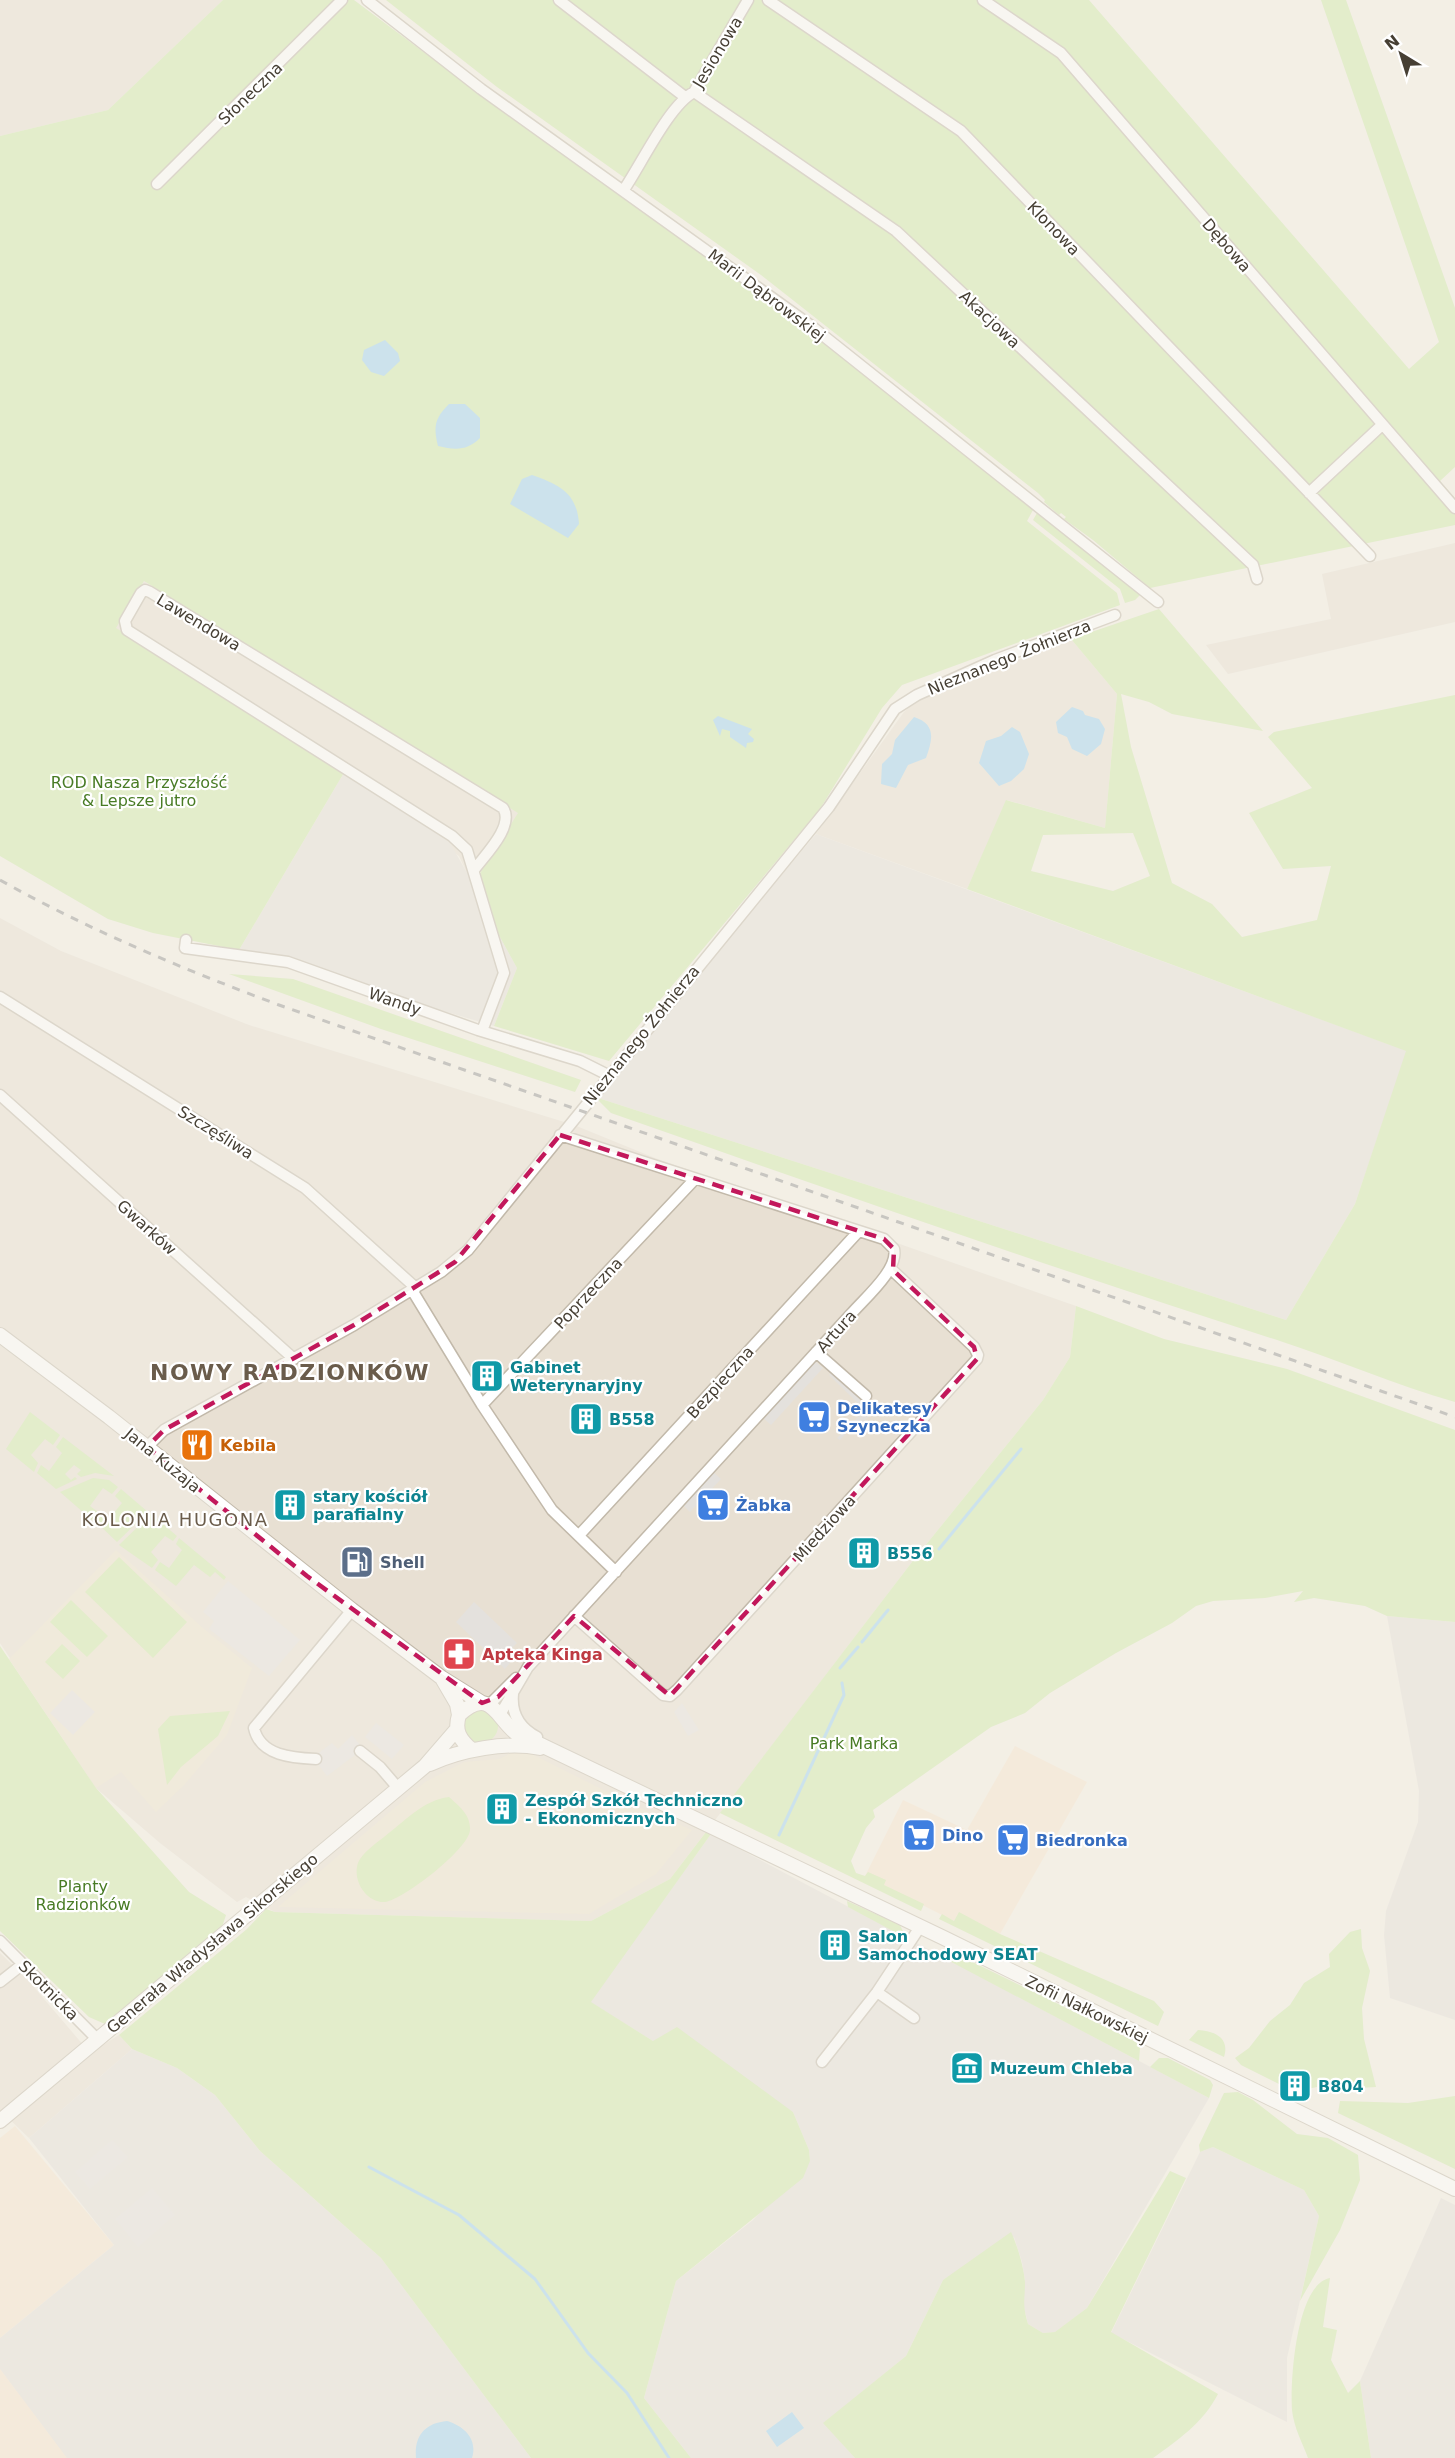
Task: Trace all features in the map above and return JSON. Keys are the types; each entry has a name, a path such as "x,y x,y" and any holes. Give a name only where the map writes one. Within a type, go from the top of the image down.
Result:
{"street":[{"name":"Słoneczna","path":"157,184 342,0"},
{"name":"Marii Dąbrowskiej","path":"367,0 481,88 810,325 1158,602"},
{"name":"Akacjowa","path":"559,0 689,94 896,231 1253,565 1257,579"},
{"name":"Klonowa","path":"768,0 961,131 1370,556"},
{"name":"Dębowa","path":"983,0 1060,53 1455,508"},
{"name":"Jesionowa","path":"623,190 689,94 746,1"},
{"path":"1309,493 1382,424"},
{"name":"Lawendowa","path":"474,870 504,826 506,814 502,808 150,592 145,590 141,593 125,621 127,630 452,836 467,850 489,932 504,973 483,1031"},
{"name":"Nieznanego Żołnierza","path":"147,1447 164,1430 294,1359 414,1289 455,1262 468,1250 608,1075 829,807 895,710 917,695 995,660 1115,615"},
{"name":"Wandy","path":"186,940 185,948 288,962 483,1031 580,1061 608,1075"},
{"name":"Szczęśliwa","path":"0,997 305,1188 414,1289 482,1405 552,1510 616,1572"},
{"name":"Gwarków","path":"0,1095 294,1359"},
{"path":"560,1135 891,1244 896,1254 891,1269"},
{"name":"Poprzeczna","path":"482,1405 694,1180"},
{"name":"Bezpieczna","path":"582,1532 858,1232"},
{"name":"Artura","path":"485,1704 526,1670 891,1269"},
{"name":"Miedziowa","path":"574,1616 663,1695 670,1696 975,1362 978,1355 974,1347 891,1269"},
{"name":"Jana Kużaja","path":"2,1342 147,1447 352,1610 442,1678 485,1704"},
{"path":"816,1352 866,1396"},
{"path":"316,1759 276,1754 256,1736 254,1728 352,1610"},
{"name":"Artura","path":"502,1717 526,1670"},
{"name":"Jana Kużaja","path":"442,1678 457,1704 459,1715"},
{"path":"514,1690 513,1707 522,1727 556,1752"},
{"path":"472,1750 459,1738 457,1729 459,1715 473,1705 485,1704 502,1717 516,1733 556,1752"},
{"path":"488,1750 500,1740 502,1717"},
{"path":"425,1766 457,1729"},
{"path":"425,1766 445,1757 472,1750 521,1745 556,1752"},
{"path":"360,1751 380,1767 398,1788"},
{"name":"Zofii Nałkowskiej","path":"556,1752 1455,2189"},
{"name":"Generała Władysława Sikorskiego","path":"0,2121 425,1766"},
{"path":"822,2062 877,1992 920,1927"},
{"name":"Skotnicka","path":"0,1941 97,2039"},
{"path":"0,1982 23,1964"},
{"path":"877,1992 914,2018"}],"highlighted area":[{"path":"560,1135 884,1239 894,1249 893,1270 974,1347 977,1359 670,1696 574,1616 498,1697 482,1703 307,1576 147,1447 164,1430 354,1325 455,1262"}],"shaded area":[{"path":"0,0 223,0 108,110 0,136"},
{"path":"1455,543 1455,622 1228,674 1206,645 1331,619 1322,574"},
{"path":"144,581 519,813 479,875 466,871 459,856 345,771 115,628"},
{"path":"1071,639 1117,694 1105,828 1007,800 967,889 816,834 904,712 918,699"},
{"path":"345,771 435,830 450,843 466,871 479,875 496,930 517,968 494,1026 239,950"},
{"path":"816,834 1407,1051 1355,1204 1286,1320 595,1097"},
{"path":"0,918 61,951 249,1025 574,1125 655,1158 1076,1306 1070,1357 1043,1400 912,1562 670,1879 591,1921 275,1912 246,1897 237,1902 160,1843 96,1788 0,1643"},
{"path":"811,1358 823,1368 771,1425 759,1414"},
{"path":"833,1370 870,1405 867,1408 872,1413 853,1433 849,1430 840,1440 837,1438 865,1410 829,1375"},
{"path":"712,1471 721,1479 690,1512 682,1504"},
{"path":"116,1550 203,1628 252,1668 227,1735 184,1785 156,1812 121,1772 96,1788 9,1659"},
{"path":"228,1581 300,1640 269,1676 209,1629 214,1621 203,1612"},
{"path":"474,1602 517,1643 512,1648 518,1653 505,1669 456,1622"},
{"path":"1387,1616 1455,1622 1455,2020 1390,1998 1384,1935 1386,1911 1418,1822 1419,1791"},
{"path":"72,1690 95,1712 73,1735 50,1713"},
{"path":"682,1703 699,1730 688,1736 674,1712"},
{"path":"376,1723 404,1745 392,1759 365,1737"},
{"path":"352,1735 363,1749 327,1776 317,1763 316,1755 332,1743 338,1749"},
{"path":"1015,1746 1087,1782 1000,1934 959,1913 954,1921 865,1876 903,1800 967,1830"},
{"path":"513,1752 532,1754 631,1804 692,1830 656,1874 589,1914 278,1907 425,1782 464,1762 499,1759"},
{"path":"711,1834 1209,2098 1087,2308 1056,2332 1043,2333 1028,2324 1022,2299 1025,2280 1014,2237 943,2280 906,2356 824,2423 855,2458 691,2458 644,2398 676,2281 753,2220 810,2161 809,2150 793,2112 653,2041 590,2002"},
{"path":"0,1953 27,1979 90,2053 119,2035 132,2049 29,2138 0,2110"},
{"path":"132,2049 177,2068 215,2095 260,2151 381,2258 531,2458 67,2458 0,2369 0,2338 114,2245 29,2138"},
{"path":"15,2126 114,2245 0,2338 0,2138"},
{"path":"112,2140 128,2157 90,2189 75,2172"},
{"path":"1213,2147 1304,2190 1319,2216 1287,2358 1287,2422 1111,2333 1200,2152"},
{"path":"152,2188 175,2215 138,2247 115,2219"},
{"path":"1441,2198 1455,2205 1455,2458 1371,2458 1360,2381"},
{"path":"0,2368 68,2458 0,2458"}],"green space":[{"name":"ROD Nasza Przyszłość & Lepsze jutro","path":"223,0 354,0 485,98 789,316 1033,510 1027,521 1117,593 1120,605 902,685 882,708 820,809 609,1061 494,1026 517,968 496,930 479,875 518,813 144,581 116,628 345,771 239,950 153,933 108,919 0,856 0,136 108,110"},
{"path":"386,0 1089,0 1409,369 1439,342 1321,0 1346,0 1455,308 1455,467 1440,481 1455,498 1455,525 1150,588 1064,519 1066,517 1061,513 1059,515 1044,502 1045,500 1038,493 761,275 497,87"},
{"path":"1037,513 1140,595 1135,600 1125,603 1120,589 1033,520"},
{"path":"1159,609 1263,731 1172,714 1149,702 1121,694 1131,747 1172,883 1212,904 1242,937 1317,920 1331,866 1283,869 1249,813 1312,788 1268,737 1274,732 1455,695 1455,1402 1302,1348 944,1229 611,1113 595,1097 1286,1320 1355,1204 1406,1051 967,889 1006,800 1105,828 1117,694 1071,639","holes":["1133,833 1150,876 1113,891 1031,871 1043,835"]},
{"path":"229,974 293,979 581,1080 575,1092 381,1029"},
{"name":"Park Marka","path":"1076,1306 1164,1339 1287,1369 1455,1430 1455,1622 1387,1616 1365,1606 1314,1598 1294,1602 1303,1591 1265,1598 1213,1601 1196,1606 1172,1623 1116,1653 1050,1693 1025,1713 991,1727 873,1810 875,1817 866,1828 851,1861 856,1873 865,1876 868,1872 886,1880 884,1885 924,1904 921,1911 720,1813 912,1562 1043,1400 1070,1357"},
{"path":"30,1412 60,1435 53,1445 45,1439 31,1455 38,1463 34,1472 6,1449"},
{"path":"63,1437 114,1476 95,1473 81,1477 77,1474 81,1470 74,1465 65,1474 71,1480 75,1477 77,1479 56,1489 37,1473 41,1465 49,1471 62,1453 56,1447"},
{"path":"93,1478 109,1480 118,1487 112,1494 103,1488 90,1506 98,1512 92,1520 60,1492"},
{"path":"121,1489 148,1512 117,1542 95,1521 100,1514 108,1520 122,1503 115,1496"},
{"path":"151,1514 177,1536 173,1541 165,1536 151,1552 158,1560 152,1568 119,1545"},
{"path":"179,1538 226,1577 224,1580 215,1572 210,1577 194,1565 176,1586 155,1570 160,1562 169,1568 182,1550 176,1544"},
{"path":"119,1557 187,1622 153,1658 85,1592"},
{"path":"71,1600 108,1636 87,1657 50,1622"},
{"path":"62,1644 80,1661 63,1679 45,1662"},
{"name":"Planty Radzionków","path":"0,1646 96,1788 189,1892 226,1915 222,1927 105,2024 89,2017 0,1931"},
{"path":"481,1709 493,1714 498,1726 493,1738 481,1743 469,1738 464,1726 469,1714"},
{"path":"230,1711 218,1736 181,1767 167,1785 158,1729 170,1716"},
{"path":"449,1797 464,1811 470,1825 467,1838 459,1849 406,1893 385,1902 372,1899 362,1889 357,1876 358,1863 362,1856 422,1807"},
{"path":"706,1832 711,1834 591,2002 653,2041 677,2027 793,2112 809,2150 810,2161 803,2178 676,2281 644,2398 691,2458 531,2458 381,2258 260,2151 215,2095 177,2068 132,2049 119,2035 247,1929 266,1909 275,1912 591,1921 670,1879"},
{"path":"847,1901 900,1925 906,1938 848,1907"},
{"path":"959,1912 1000,1934 1154,2001 1164,2012 1158,2026 939,1919 942,1914 954,1921"},
{"path":"1361,1929 1362,1948 1370,1971 1362,2008 1364,2039 1376,2087 1342,2089 1321,2086 1295,2092 1241,2065 1235,2058 1249,2048 1270,2021 1290,2005 1304,1983 1330,1967 1329,1954 1350,1932"},
{"path":"944,1948 1136,2042 1140,2048 1139,2061 940,1956"},
{"path":"1198,2030 1215,2034 1223,2040 1224,2057 1189,2040"},
{"path":"1159,2058 1168,2058 1210,2080 1213,2085 1209,2098 1150,2067"},
{"path":"1238,2092 1253,2100 1297,2134 1328,2138 1358,2155 1360,2180 1340,2230 1300,2301 1319,2216 1304,2190 1213,2147 1200,2152 1199,2145 1224,2093"},
{"path":"1455,2096 1455,2169 1338,2113 1340,2101 1408,2103"},
{"path":"1170,2171 1186,2178 1111,2332 1218,2394 1197,2422 1153,2458 855,2458 823,2423 906,2356 943,2280 1011,2232 1023,2270 1024,2306 1028,2324 1043,2333 1055,2332 1087,2308"},
{"path":"1330,2278 1323,2327 1337,2330 1331,2360 1348,2393 1360,2381 1371,2458 1308,2458 1293,2417 1292,2378 1303,2315 1309,2297 1319,2284"}],"water":[{"path":"385,340 398,353 400,361 384,376 371,372 362,360 364,350"},
{"path":"449,404 465,404 480,418 480,438 470,445 455,449 438,446 436,423"},
{"path":"532,475 559,487 575,505 579,524 568,538 510,504 522,479"},
{"path":"1072,707 1083,711 1085,715 1099,719 1105,729 1101,744 1087,756 1072,749 1067,737 1058,733 1056,722"},
{"path":"718,716 752,729 748,734 754,739 753,742 747,743 746,748 730,737 730,731 722,729 720,736 713,720"},
{"path":"914,717 926,724 931,733 926,758 908,765 896,788 881,784 882,764 892,754 895,740"},
{"path":"1012,727 1020,732 1029,754 1024,769 1011,781 999,786 979,763 986,741 1001,736"},
{"path":"792,2412 804,2428 777,2447 766,2431"},
{"path":"447,2421 459,2426 468,2434 473,2445 472,2458 416,2458 417,2443 422,2432 439,2422"}],"waterway":[{"path":"939,1549 1021,1449"},
{"path":"862,1642 888,1610"},
{"path":"840,1668 858,1647"},
{"path":"779,1835 844,1695 842,1683"},
{"path":"369,2167 459,2215 535,2279 588,2353 627,2393 669,2458"}],"railway":[{"path":"0,880 68,916 137,948 279,1005 1455,1417"}],"place":[{"name":"Gabinet Weterynaryjny","path":"487,1376"},
{"name":"Delikatesy Szyneczka","path":"814,1417"},
{"name":"B558","path":"586,1419"},
{"name":"Kebila","path":"197,1445"},
{"name":"stary kościół parafialny","path":"290,1505"},
{"name":"Żabka","path":"713,1505"},
{"name":"B556","path":"864,1553"},
{"name":"Shell","path":"357,1562"},
{"name":"Apteka Kinga","path":"459,1654"},
{"name":"Zespół Szkół Techniczno - Ekonomicznych","path":"502,1809"},
{"name":"Dino","path":"919,1835"},
{"name":"Biedronka","path":"1013,1840"},
{"name":"Salon Samochodowy SEAT","path":"835,1945"},
{"name":"Muzeum Chleba","path":"967,2068"},
{"name":"B804","path":"1295,2086"}],"district":[{"name":"NOWY RADZIONKÓW","path":"290,1372"},
{"name":"KOLONIA HUGONA","path":"175,1520"}]}
